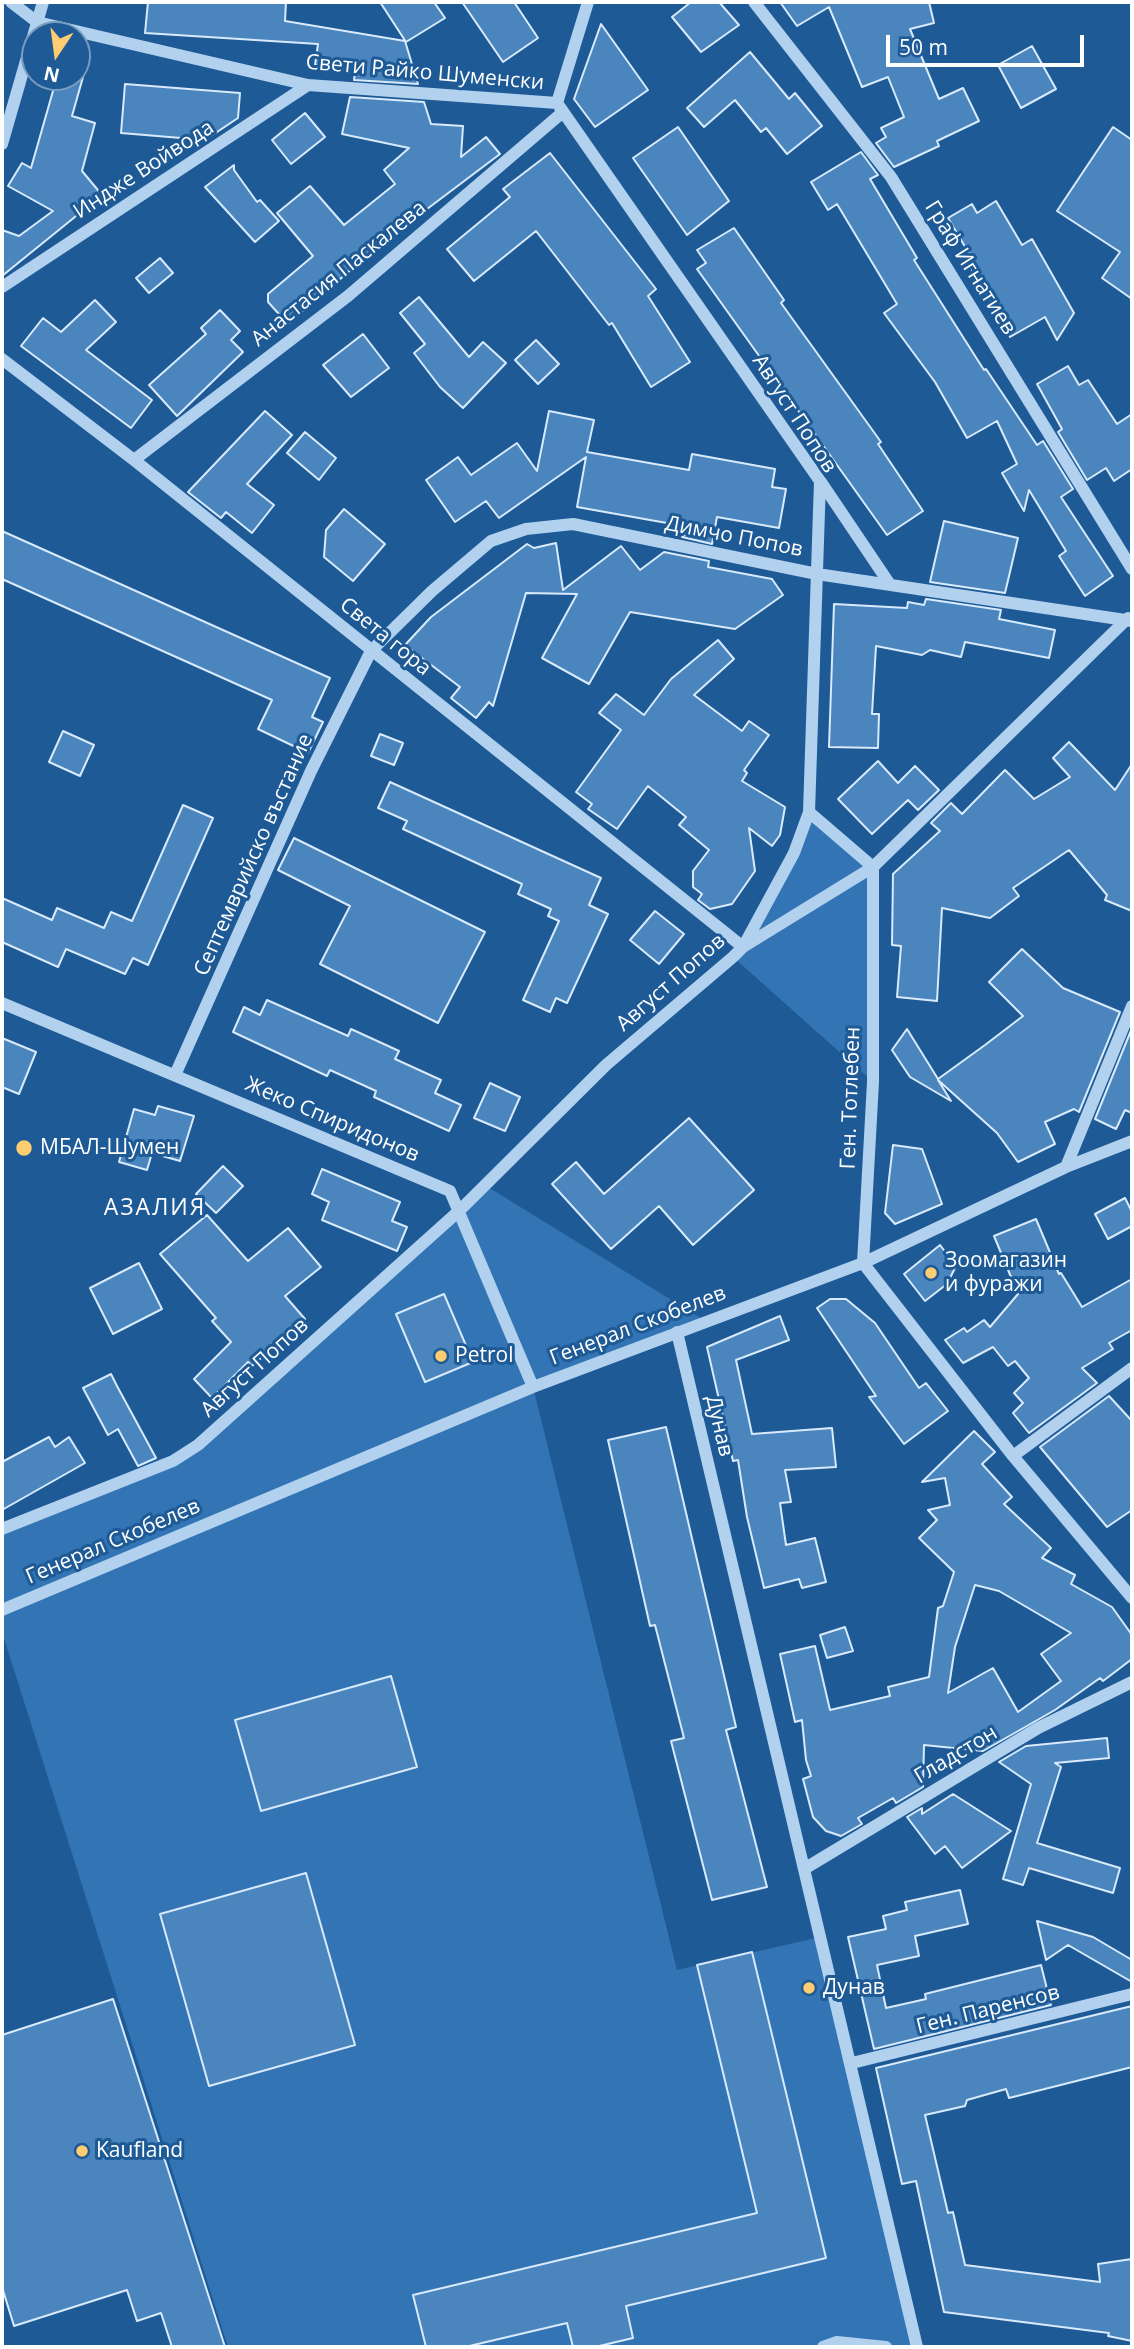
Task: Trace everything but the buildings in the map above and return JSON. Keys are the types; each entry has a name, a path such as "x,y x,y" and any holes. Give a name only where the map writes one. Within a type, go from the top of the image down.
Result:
{"street":[{"name":"Свети Райко Шуменски","path":"11,2 36,21"},
{"path":"37,21 43,2"},
{"path":"560,107 588,2"},
{"name":"Граф Игнатиев","path":"754,2 891,177 1132,569"},
{"name":"Свети Райко Шуменски","path":"91,35 308,85 560,107"},
{"path":"2,144 21,78"},
{"name":"Индже Войвода","path":"2,287 308,85"},
{"name":"Анастасия Паскалева","path":"134,460 348,296 560,107"},
{"name":"Август Попов","path":"2,1529 173,1461 198,1445 460,1210 606,1065 743,947 794,853 809,812 820,481 560,107"},
{"name":"Света гора","path":"2,359 134,460 743,947"},
{"path":"820,481 889,583"},
{"name":"Димчо Попов","path":"371,651 432,591 491,541 526,528 573,524 817,574 1130,618"},
{"path":"743,947 873,867 1130,618"},
{"name":"Септемврийско въстание","path":"175,1075 311,771 371,651"},
{"path":"809,812 873,867"},
{"name":"Ген. Тотлебен","path":"863,1262 873,1082 873,867"},
{"name":"Жеко Спиридонов","path":"2,1003 450,1191 533,1387"},
{"path":"1066,1167 1132,1006"},
{"name":"Генерал Скобелев","path":"2,1610 533,1387 863,1262 1066,1167 1132,1141"},
{"path":"863,1262 1013,1456 1132,1598"},
{"name":"Дунав","path":"677,1332 917,2347"},
{"path":"1013,1456 1132,1368"},
{"name":"Гладстон","path":"804,1869 1038,1728 1132,1682"},
{"name":"Ген. Паренсов","path":"852,2063 1132,1994"},
{"path":"823,2347 837,2342 886,2347"}],"shaded area":[{"path":"809,812 873,867 873,1082 733,957"},
{"path":"483,1184 704,1320 533,1387 677,1970 820,1937 917,2347 228,2347 2,1632 2,1529 173,1461"}],"place":[{"name":"МБАЛ-Шумен","path":"24,1148"},
{"name":"Зоомагазин и фуражи","path":"931,1273"},
{"name":"Petrol","path":"441,1356"},
{"name":"Дунав","path":"809,1988"},
{"name":"Kaufland","path":"82,2151"}],"district":[{"name":"АЗАЛИЯ","path":"155,1208"}]}
